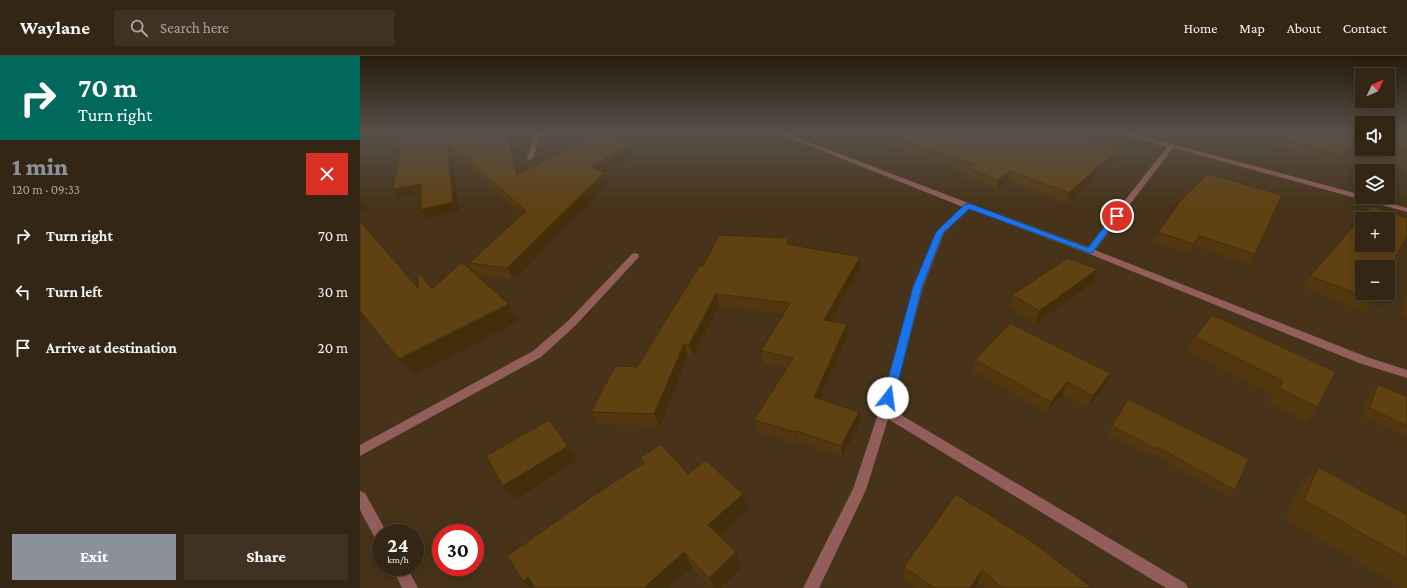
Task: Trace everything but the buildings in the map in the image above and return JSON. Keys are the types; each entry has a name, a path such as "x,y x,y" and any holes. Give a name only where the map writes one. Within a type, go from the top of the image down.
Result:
{"street":[{"path":"842,157 1090,251 1363,360 1407,374"},
{"path":"1090,251 1163,157"},
{"path":"1211,157 1407,210"},
{"path":"811,588 859,490 885,411 918,287 937,239 940,232 968,206"},
{"path":"360,451 537,354 572,323 635,256"},
{"path":"885,411 1180,588"},
{"path":"360,497 375,524"},
{"path":"404,576 410,588"}],"route":[{"path":"888,398 918,287 940,232 968,206 1090,251 1117,216"}]}
